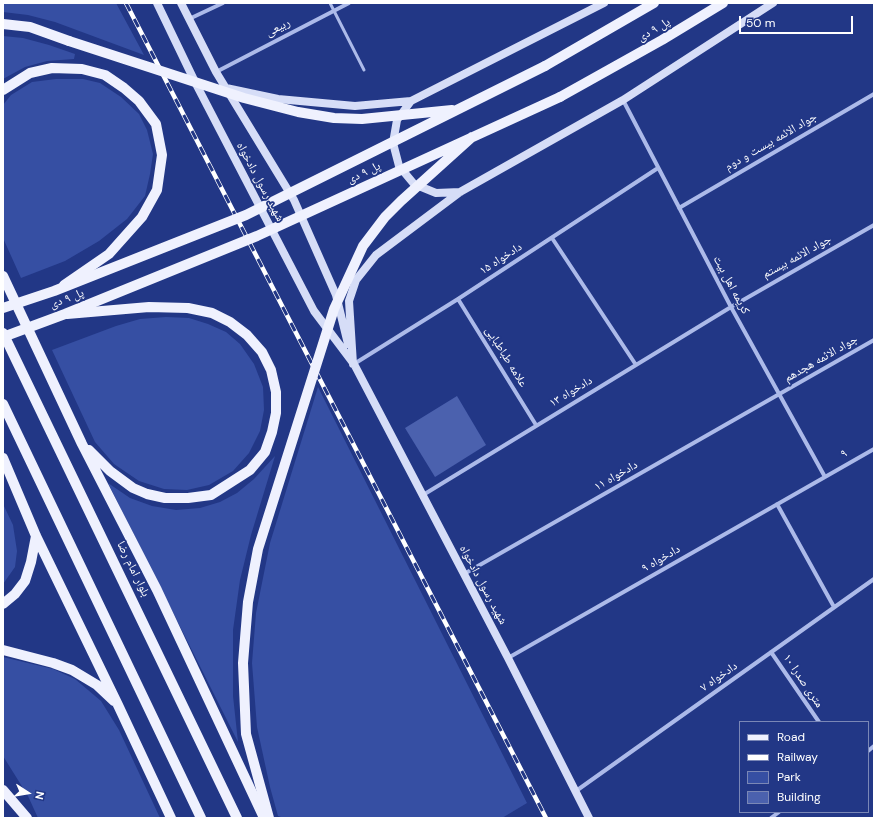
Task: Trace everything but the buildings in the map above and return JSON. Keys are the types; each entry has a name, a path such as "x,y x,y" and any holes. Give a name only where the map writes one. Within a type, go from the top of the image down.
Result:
{"main road":[{"name":"پل ۹ دی","path":"3,308 54,291 246,215 544,66 654,3"},
{"name":"پل ۹ دی","path":"3,338 257,236 560,97 662,40 723,3"},
{"path":"3,24 30,27 244,98 298,112 334,118 362,119 458,110"},
{"path":"3,90 30,73 52,68 82,69 105,75 124,88 140,101 156,124 162,155 158,190 142,217 109,254 54,291"},
{"path":"269,818 246,734 243,671 248,602 258,549 334,309 363,246 385,217 472,137"},
{"path":"3,276 82,444 157,590 264,818"},
{"path":"65,314 149,307 188,308 212,313 230,322 247,335 262,352 271,370 276,392 276,413 272,432 264,452 250,470 211,495 188,498 166,498 146,494 133,488 110,471 82,444"},
{"name":"بلوار امام رضا","path":"3,333 237,818"},
{"path":"3,404 201,818"},
{"path":"3,458 36,536 171,818"},
{"path":"3,604 15,594 25,581 31,562 36,536"},
{"path":"3,650 72,670 98,685 118,705"},
{"path":"3,790 27,818"}],"street":[{"name":"شهید رسول دادخواه","path":"157,3 196,84 314,311 354,364 508,658 589,818"},
{"name":"شهید رسول دادخواه","path":"181,3 216,72 294,200 336,295 354,364"},
{"path":"189,19 223,3"},
{"name":"ربیعی","path":"216,72 349,3"},
{"path":"226,88 278,99 355,106 411,101 604,3"},
{"path":"354,364 349,300 356,280 376,255 460,192 624,100 773,3"},
{"name":"جواد الائمه بیست و دوم","path":"679,208 874,94"},
{"name":"کریمه اهل بیت","path":"624,100 731,307 825,477"},
{"path":"411,101 397,120 393,143 399,166 414,184 436,194 460,192"},
{"name":"دادخواه ۱۵","path":"354,364 458,299 658,168"},
{"name":"جواد الائمه بیستم","path":"731,307 874,226"},
{"path":"552,238 636,364"},
{"name":"علامه طباطبایی","path":"458,299 536,425"},
{"name":"دادخواه ۱۳","path":"423,496 536,425 731,307"},
{"name":"جواد الائمه هجدهم","path":"779,395 874,340"},
{"name":"دادخواه ۱۱","path":"464,574 779,395"},
{"name":"۹","path":"825,477 874,449"},
{"name":"دادخواه ۹","path":"508,658 825,477"},
{"path":"777,504 834,607"},
{"name":"دادخواه ۷","path":"575,791 874,579"},
{"name":"۱۰ متری صدرا","path":"771,652 818,721"}],"lane":[{"path":"330,3 364,70"}],"green space":[{"path":"3,3 116,3 144,55 55,22 28,15 3,12"},
{"path":"3,36 23,38 49,45 75,54 74,59 47,61 25,67 3,79"},
{"path":"56,79 83,79 100,83 121,97 139,114 147,130 153,154 150,174 145,196 127,219 99,241 65,261 21,278 3,238 3,105 11,95 32,82"},
{"path":"166,317 189,318 226,332 240,344 254,364 263,387 264,410 260,431 249,453 233,471 209,485 187,490 164,489 139,481 114,464 95,442 52,350 116,326 140,319"},
{"path":"318,387 527,803 502,818 284,818 278,816 257,727 252,663 256,613 270,543"},
{"path":"275,456 251,535 240,580 233,630 233,696 238,742 108,483 130,498 152,506 176,510 200,508 220,502 237,493 254,479"},
{"path":"3,504 13,525 17,551 15,567 3,584"},
{"path":"3,657 53,669 75,679 101,701 119,730 160,818 38,818 28,796 3,756"}],"railway":[{"path":"126,3 546,818"}]}
